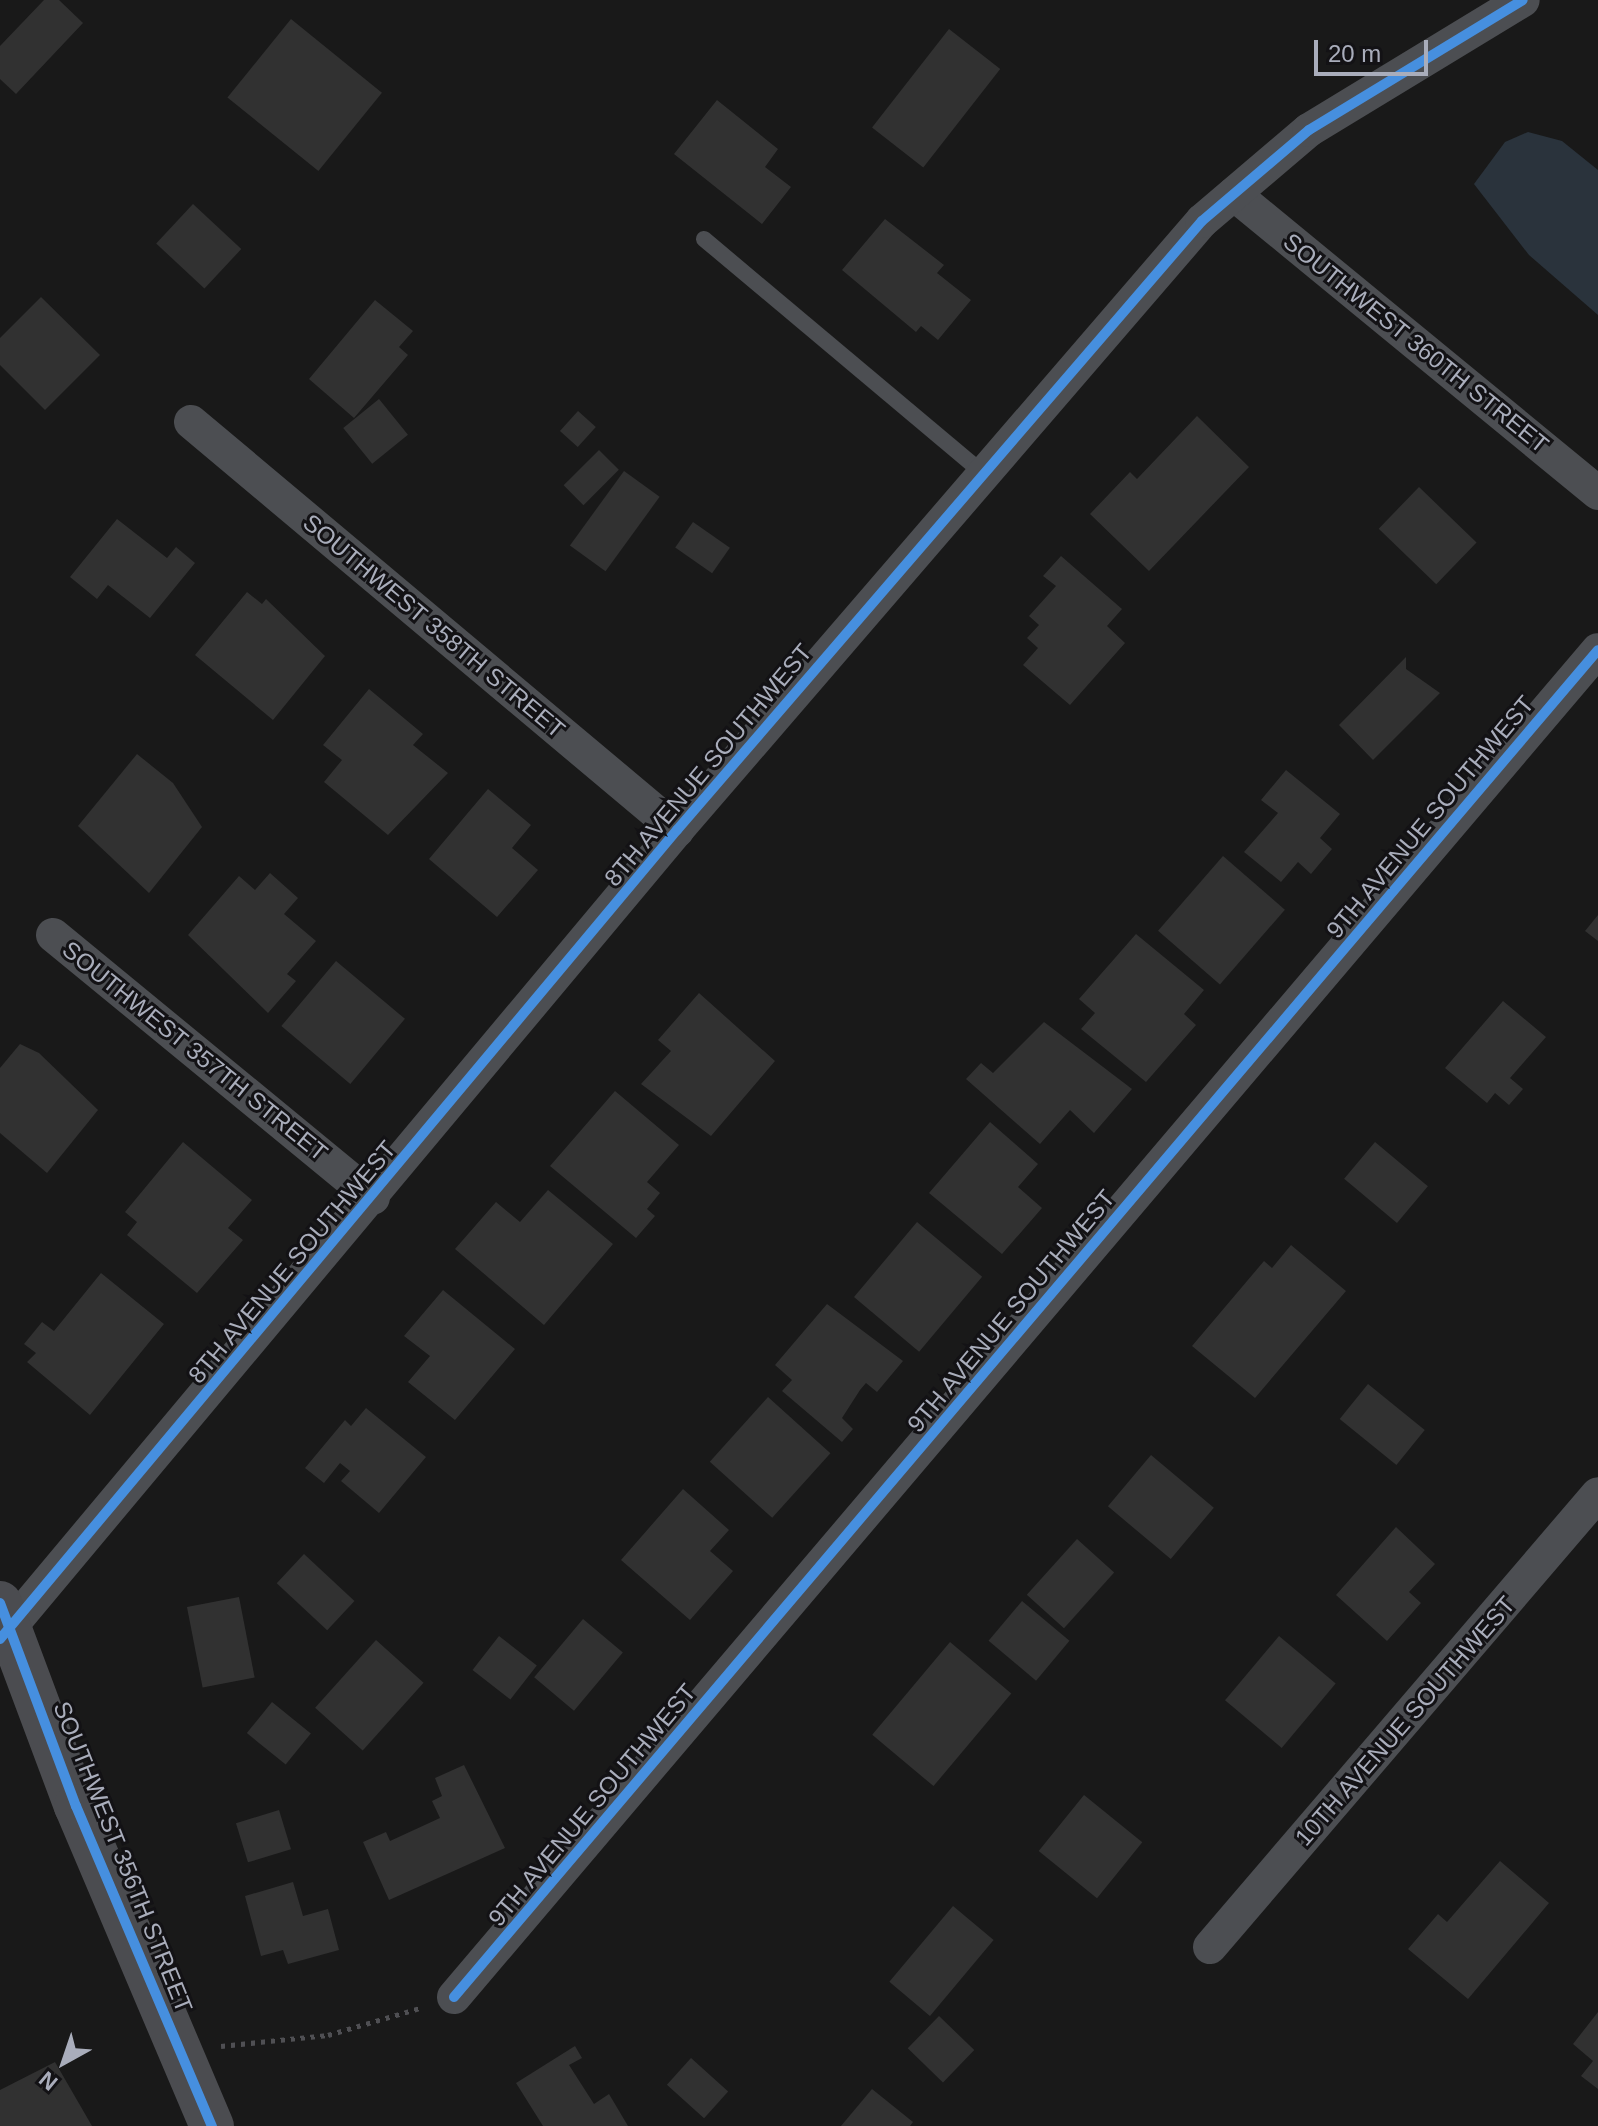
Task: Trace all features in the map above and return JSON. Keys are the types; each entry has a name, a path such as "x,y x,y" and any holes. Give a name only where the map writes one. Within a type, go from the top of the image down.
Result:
{"main road":[{"name":"SOUTHWEST 356TH STREET","path":"4,1623 76,1806 212,2126"}],"street":[{"name":"8TH AVENUE SOUTHWEST","path":"4,1623 373,1198 677,830 984,474 1234,194 1309,130 1523,0"},
{"name":"SOUTHWEST 360TH STREET","path":"1234,194 1598,493"},
{"name":"SOUTHWEST 358TH STREET","path":"191,422 677,830"},
{"name":"9TH AVENUE SOUTHWEST","path":"454,1997 1598,650"},
{"name":"SOUTHWEST 357TH STREET","path":"53,935 373,1198"},
{"name":"10TH AVENUE SOUTHWEST","path":"1210,1947 1598,1494"}],"lane":[{"path":"704,239 984,474"}],"path":[{"path":"181,2050 328,2035 454,1997"}],"shaded area":[{"path":"1528,132 1562,141 1598,170 1598,315 1529,255 1474,184 1505,142"}],"building":[{"path":"44,0 59,0 83,23 16,94 0,79 0,46"},
{"path":"291,19 382,93 318,171 227,97"},
{"path":"949,29 1000,69 923,168 872,128"},
{"path":"717,100 778,149 765,167 791,187 762,224 674,154"},
{"path":"193,204 241,249 204,289 156,243"},
{"path":"885,219 944,265 937,273 971,300 938,340 921,326 916,332 842,270"},
{"path":"41,297 100,355 45,410 0,365 0,338"},
{"path":"375,300 413,331 399,347 408,355 354,418 309,379"},
{"path":"379,399 408,435 372,464 343,428"},
{"path":"578,411 596,427 578,447 560,431"},
{"path":"1197,416 1249,467 1149,571 1090,514 1130,472 1137,479"},
{"path":"599,450 619,470 583,505 564,485"},
{"path":"624,471 660,497 606,571 570,545"},
{"path":"1419,487 1477,543 1436,584 1379,529"},
{"path":"117,519 167,558 176,547 195,563 150,618 108,585 97,599 70,577"},
{"path":"693,522 730,548 712,573 675,547"},
{"path":"1061,556 1122,609 1107,626 1125,643 1070,705 1023,665 1038,648 1027,638 1039,625 1029,616 1056,586 1043,576"},
{"path":"247,592 262,604 266,599 325,656 273,720 195,655"},
{"path":"1406,657 1406,669 1440,693 1373,760 1339,725"},
{"path":"369,689 423,734 413,745 448,773 388,835 324,782 342,760 323,745"},
{"path":"137,754 173,783 202,827 149,893 78,826"},
{"path":"1286,770 1340,814 1320,838 1332,849 1311,874 1298,862 1281,882 1244,852 1278,813 1261,800"},
{"path":"488,789 531,825 512,848 538,870 497,917 429,859"},
{"path":"1223,856 1285,910 1220,985 1158,931"},
{"path":"270,873 298,898 284,914 316,941 287,974 296,981 268,1013 188,935 239,876 255,890"},
{"path":"1598,915 1598,941 1585,931"},
{"path":"1136,934 1204,990 1184,1014 1196,1025 1146,1082 1081,1029 1095,1013 1079,999"},
{"path":"336,961 405,1019 350,1084 281,1026"},
{"path":"699,993 775,1061 711,1136 641,1084 671,1051 658,1040"},
{"path":"1503,1001 1546,1037 1510,1078 1523,1089 1509,1105 1495,1093 1487,1103 1445,1068"},
{"path":"1044,1022 1132,1089 1094,1133 1070,1110 1040,1144 966,1079 981,1063 993,1073"},
{"path":"20,1044 39,1053 98,1110 47,1173 0,1133 0,1068"},
{"path":"615,1091 679,1145 647,1182 660,1193 647,1209 655,1216 636,1238 550,1166"},
{"path":"990,1122 1038,1164 1018,1187 1042,1208 1002,1254 929,1193"},
{"path":"183,1142 252,1200 228,1228 243,1240 197,1293 127,1235 137,1222 125,1212"},
{"path":"1375,1142 1428,1186 1397,1223 1344,1179"},
{"path":"548,1190 613,1244 544,1325 455,1249 496,1202 520,1222"},
{"path":"917,1222 982,1277 919,1352 854,1297"},
{"path":"1291,1245 1346,1291 1255,1398 1192,1346 1264,1261 1272,1268"},
{"path":"101,1273 164,1324 90,1415 27,1362 36,1353 24,1344 42,1322 54,1331"},
{"path":"443,1290 515,1349 455,1420 408,1382 430,1356 404,1336"},
{"path":"827,1304 903,1361 877,1392 866,1383 860,1390 842,1418 853,1429 842,1442 782,1391 792,1380 775,1365"},
{"path":"1368,1384 1425,1430 1396,1465 1340,1419"},
{"path":"768,1397 830,1453 772,1518 710,1462"},
{"path":"366,1408 426,1457 379,1513 341,1481 350,1471 340,1463 324,1483 305,1468 345,1420 351,1426"},
{"path":"1151,1455 1214,1508 1171,1559 1108,1506"},
{"path":"683,1489 729,1530 710,1551 733,1571 690,1620 621,1560"},
{"path":"1396,1527 1435,1564 1409,1592 1421,1603 1387,1641 1336,1595"},
{"path":"1077,1539 1114,1572 1064,1628 1027,1595"},
{"path":"304,1554 354,1601 327,1630 277,1583"},
{"path":"239,1597 255,1677 203,1688 187,1607"},
{"path":"1022,1601 1069,1641 1036,1681 989,1641"},
{"path":"583,1619 623,1652 574,1711 534,1677"},
{"path":"499,1636 537,1666 510,1699 473,1670"},
{"path":"1279,1636 1336,1684 1282,1748 1225,1700"},
{"path":"376,1640 424,1683 363,1750 315,1708"},
{"path":"950,1642 1011,1693 934,1786 872,1735"},
{"path":"272,1702 311,1733 286,1765 247,1733"},
{"path":"464,1765 505,1848 389,1900 363,1842 386,1832 390,1841 440,1818 432,1801 442,1796 435,1778"},
{"path":"1084,1795 1142,1842 1097,1898 1039,1851"},
{"path":"279,1810 291,1849 248,1862 236,1823"},
{"path":"1500,1861 1549,1903 1468,1999 1408,1949 1438,1914 1447,1922"},
{"path":"293,1882 303,1916 328,1909 339,1950 288,1964 283,1950 261,1956 245,1896"},
{"path":"953,1906 994,1940 930,2016 889,1982"},
{"path":"1598,2012 1598,2089 1581,2076 1593,2061 1573,2044"},
{"path":"939,2016 974,2050 943,2082 908,2048"},
{"path":"575,2046 582,2058 569,2065 594,2104 609,2094 628,2126 543,2126 516,2083"},
{"path":"691,2058 728,2091 704,2118 667,2085"},
{"path":"55,2062 92,2126 0,2126 0,2090"},
{"path":"872,2089 913,2122 910,2126 841,2126"}],"cycle path":[{"path":"0,1639 677,830 1202,221 1309,130 1523,0"},
{"path":"454,1997 1598,650"},
{"path":"0,1603 76,1806 212,2126"}]}
